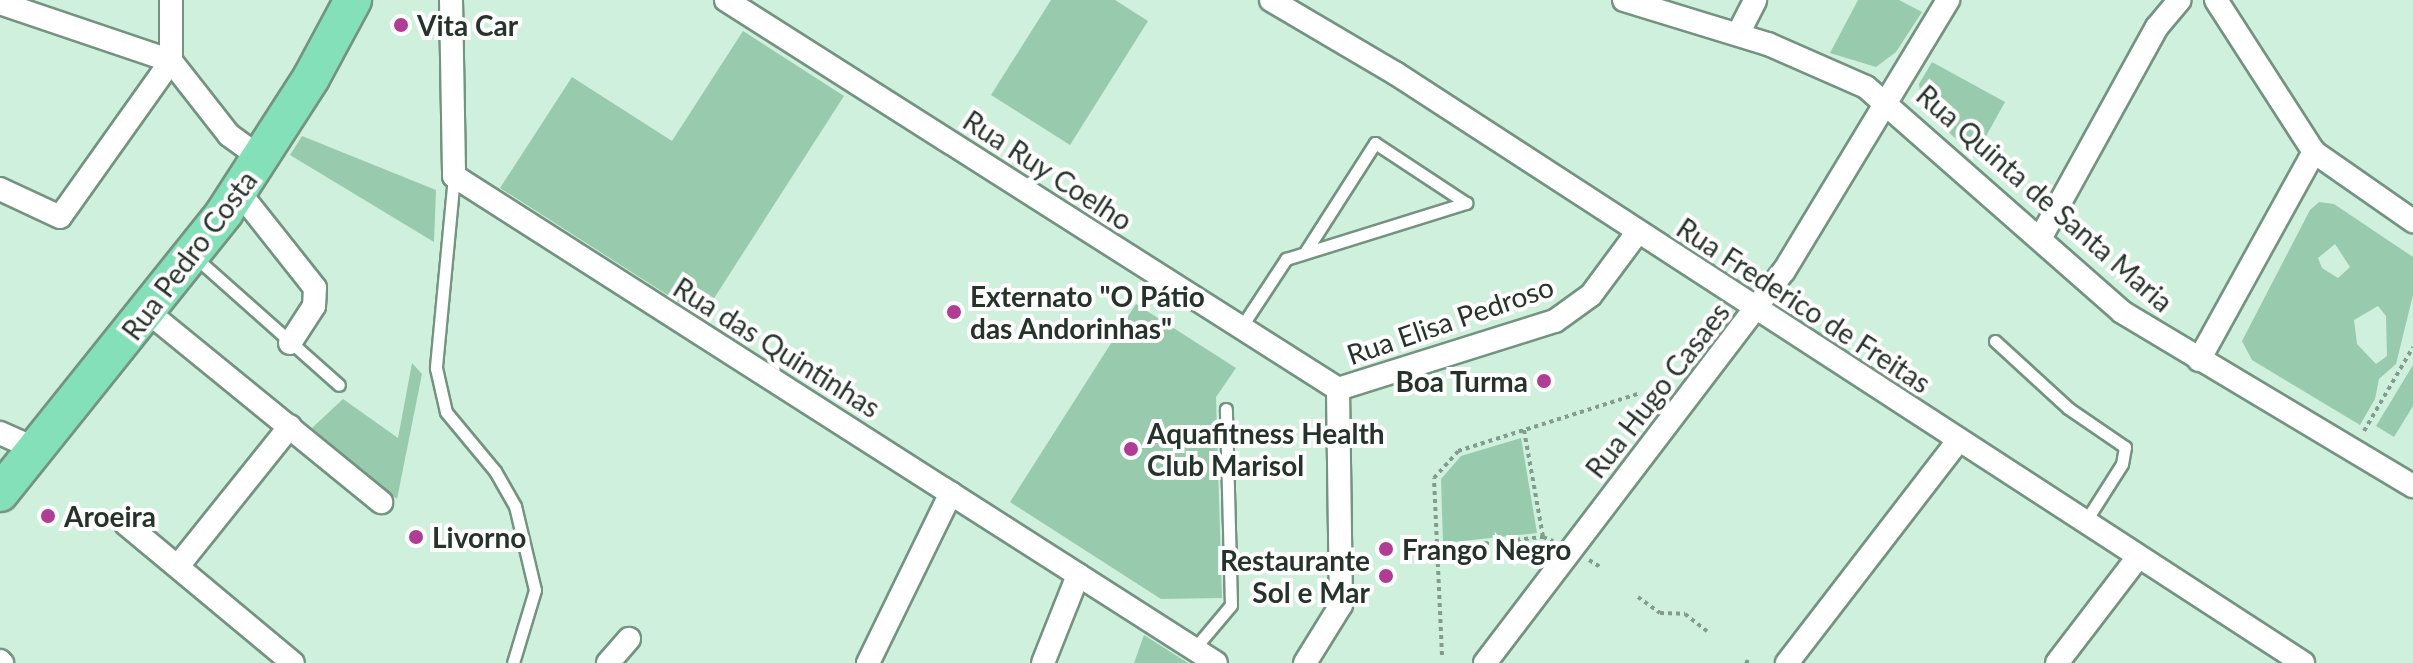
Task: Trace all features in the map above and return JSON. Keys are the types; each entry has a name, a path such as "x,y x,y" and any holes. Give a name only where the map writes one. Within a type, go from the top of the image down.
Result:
{"main road":[{"name":"Rua Pedro Costa","path":"0,493 148,312 239,192 262,159 353,0"}],"street":[{"path":"0,189 60,217 171,61 171,0"},
{"path":"451,0 454,176"},
{"name":"Rua Ruy Coelho","path":"726,0 1239,329 1338,389"},
{"name":"Rua Frederico de Freitas","path":"1271,0 1395,73 2303,663"},
{"name":"Rua Quinta de Santa Maria","path":"1624,0 1738,34 1845,75 1887,102 2122,312 2413,486"},
{"path":"1738,34 1755,0"},
{"name":"Rua Hugo Casaes","path":"1485,663 1757,310 1948,0"},
{"path":"2041,237 2157,27 2180,0"},
{"path":"2216,0 2314,152 2413,221"},
{"path":"0,3 171,61 229,135 262,159"},
{"path":"2199,360 2314,152"},
{"name":"Rua das Quintinhas","path":"454,176 1216,663"},
{"path":"239,192 315,288 314,306 290,343"},
{"name":"Rua Elisa Pedroso","path":"1305,663 1341,605 1338,389 1567,314 1591,295 1637,233"},
{"path":"148,312 381,502"},
{"path":"178,566 290,426"},
{"path":"0,433 36,449"},
{"path":"1787,663 1958,441"},
{"path":"868,663 951,493"},
{"path":"126,524 293,663"},
{"path":"2057,663 2138,557"},
{"path":"1043,663 1078,575"},
{"path":"608,663 629,639"}],"lane":[{"path":"1239,329 1286,259 1466,203 1375,143 1306,251"},
{"path":"454,176 436,368 446,412 495,471 515,506 535,590 513,663"},
{"path":"193,255 339,385"},
{"path":"1995,341 2068,408 2125,447 2122,464 2085,523"},
{"path":"1194,649 1231,605 1226,409"}],"path":[{"path":"2368,424 2413,347"},
{"path":"1442,655 1434,478 1458,451 1641,393"},
{"path":"1524,430 1543,537"},
{"path":"1437,549 1489,544"},
{"path":"1638,597 1660,613 1685,614 1707,631"}],"green space":[{"path":"1051,0 1115,0 1148,21 1070,145 991,95"},
{"path":"1858,0 1899,0 1922,12 1896,52 1876,67 1830,53"},
{"path":"743,31 844,96 702,317 500,188 572,77 672,141"},
{"path":"1932,62 2005,102 1975,156 1922,108 1919,84"},
{"path":"302,136 436,190 434,242 290,155"},
{"path":"2319,202 2334,204 2413,257 2413,295 2396,364 2379,379 2375,399 2360,425 2252,360 2242,341 2310,210","holes":["2335,244 2350,267 2338,278 2322,268 2318,258","2378,306 2386,316 2387,356 2376,364 2357,344 2354,320"]},
{"name":"Aquafitness Health Club Marisol","path":"1136,304 1236,368 1216,397 1222,598 1161,599 1010,502"},
{"path":"412,363 422,374 397,499 312,428 343,399 398,438"},
{"path":"2413,365 2413,406 2394,437 2376,426"},
{"path":"1521,438 1537,533 1443,543 1441,479 1461,456"},
{"path":"1144,635 1188,663 1134,663"}],"place":[{"name":"Vita Car","path":"401,25"},
{"name":"Externato \"O Pátio das Andorinhas\"","path":"954,312"},
{"name":"Boa Turma","path":"1544,381"},
{"name":"Aquafitness Health Club Marisol","path":"1131,449"},
{"name":"Aroeira","path":"48,516"},
{"name":"Livorno","path":"416,537"},
{"name":"Frango Negro","path":"1386,549"},
{"name":"Restaurante Sol e Mar","path":"1386,576"}]}
